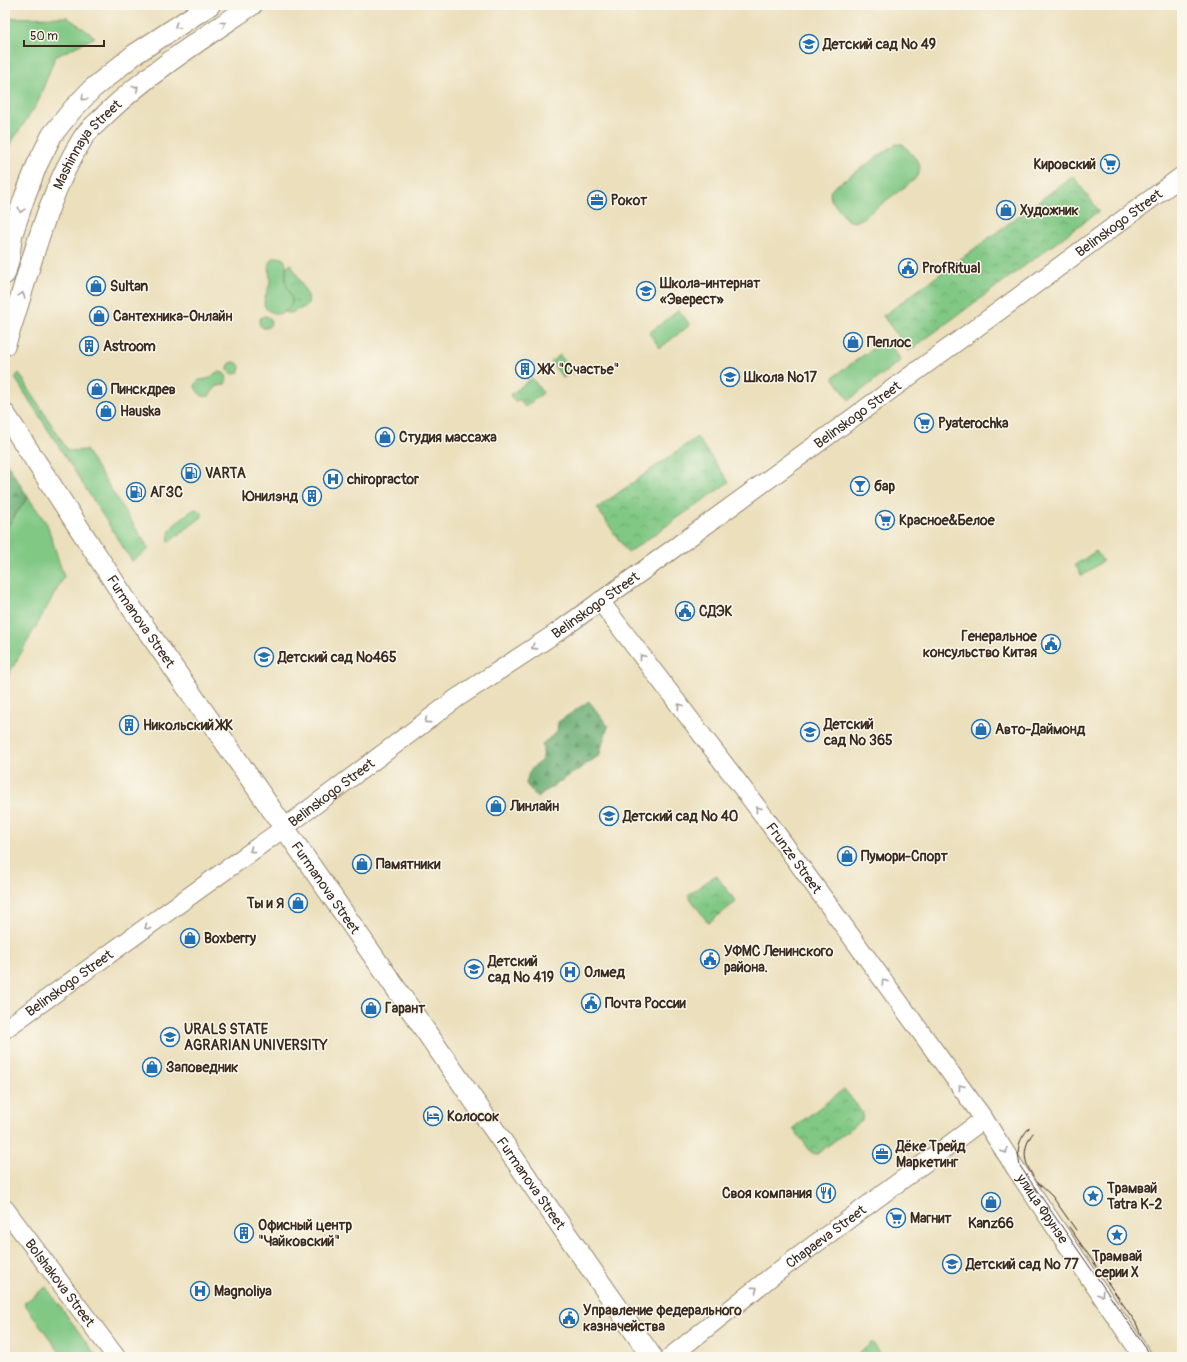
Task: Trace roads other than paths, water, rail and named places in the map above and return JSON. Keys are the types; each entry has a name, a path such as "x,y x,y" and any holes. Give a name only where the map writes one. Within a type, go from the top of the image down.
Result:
{"main road":[{"name":"Mashinnaya Street","path":"5,274 9,259 9,238 37,165 52,135 72,110 92,89 135,54 210,5"},
{"name":"Mashinnaya Street","path":"5,345 47,214 63,171 84,136 116,105 160,68 252,5"},
{"name":"Belinskogo Street","path":"5,1029 284,828 463,693 556,633 1000,311 1182,176"},
{"name":"Furmanova Street","path":"5,414 116,585 652,1357"},
{"name":"Frunze Street","path":"600,601 763,816 984,1119"},
{"name":"Chapaeva Street","path":"670,1357 768,1279 984,1119"},
{"name":"улица Фрунзе","path":"984,1119 1020,1176 1143,1357"},
{"name":"Bolshakova Street","path":"5,1209 116,1357"}],"tram line":[{"path":"1029,1128 1022,1138 1019,1146 1018,1155 1020,1166 1152,1357"},
{"path":"1033,1133 1027,1144 1025,1154 1027,1165 1033,1176"},
{"path":"1037,1182 1052,1196 1076,1230"},
{"path":"1069,1227 1136,1323 1141,1335"}],"place":[{"name":"Детский сад № 49","path":"809,44"},
{"name":"Кировский","path":"1110,164"},
{"name":"Рокот","path":"597,200"},
{"name":"Художник","path":"1006,210"},
{"name":"ProfRitual","path":"908,268"},
{"name":"Sultan","path":"96,286"},
{"name":"Школа-интернат «Эверест»","path":"646,291"},
{"name":"Сантехника-Онлайн","path":"99,316"},
{"name":"Пеплос","path":"853,342"},
{"name":"Astroom","path":"89,346"},
{"name":"ЖК \"Счастье\"","path":"525,369"},
{"name":"Школа №17","path":"730,377"},
{"name":"Пинскдрев","path":"97,389"},
{"name":"Hauska","path":"106,411"},
{"name":"Pyaterochka","path":"924,423"},
{"name":"Студия массажа","path":"385,437"},
{"name":"VARTA","path":"191,473"},
{"name":"chiropractor","path":"333,479"},
{"name":"бар","path":"860,486"},
{"name":"АГЗС","path":"136,492"},
{"name":"Юнилэнд","path":"312,496"},
{"name":"Красное&Белое","path":"885,520"},
{"name":"СДЭК","path":"685,611"},
{"name":"Генеральное консульство Китая","path":"1051,644"},
{"name":"Детский сад №465","path":"264,657"},
{"name":"Никольский ЖК","path":"129,725"},
{"name":"Авто-Даймонд","path":"981,729"},
{"name":"Детский сад № 365","path":"810,732"},
{"name":"Линлайн","path":"496,806"},
{"name":"Детский сад № 40","path":"609,816"},
{"name":"Пумори-Спорт","path":"847,856"},
{"name":"Памятники","path":"362,864"},
{"name":"Ты и Я","path":"298,903"},
{"name":"Boxberry","path":"190,938"},
{"name":"УФМС Ленинского района.","path":"710,959"},
{"name":"Детский сад № 419","path":"474,969"},
{"name":"Олмед","path":"570,972"},
{"name":"Почта России","path":"591,1003"},
{"name":"Гарант","path":"371,1008"},
{"name":"URALS STATE AGRARIAN UNIVERSITY","path":"170,1037"},
{"name":"Заповедник","path":"152,1067"},
{"name":"Колосок","path":"433,1116"},
{"name":"Дёке Трейд Маркетинг","path":"882,1154"},
{"name":"Своя компания","path":"826,1193"},
{"name":"Трамвай Tatra K-2","path":"1093,1196"},
{"name":"Kanz66","path":"991,1202"},
{"name":"Магнит","path":"896,1218"},
{"name":"Офисный центр \"Чайковский\"","path":"244,1233"},
{"name":"Трамвай серии X","path":"1117,1235"},
{"name":"Детский сад № 77","path":"952,1264"},
{"name":"Magnoliya","path":"200,1291"},
{"name":"Управление федерального казначейства","path":"569,1318"}]}
